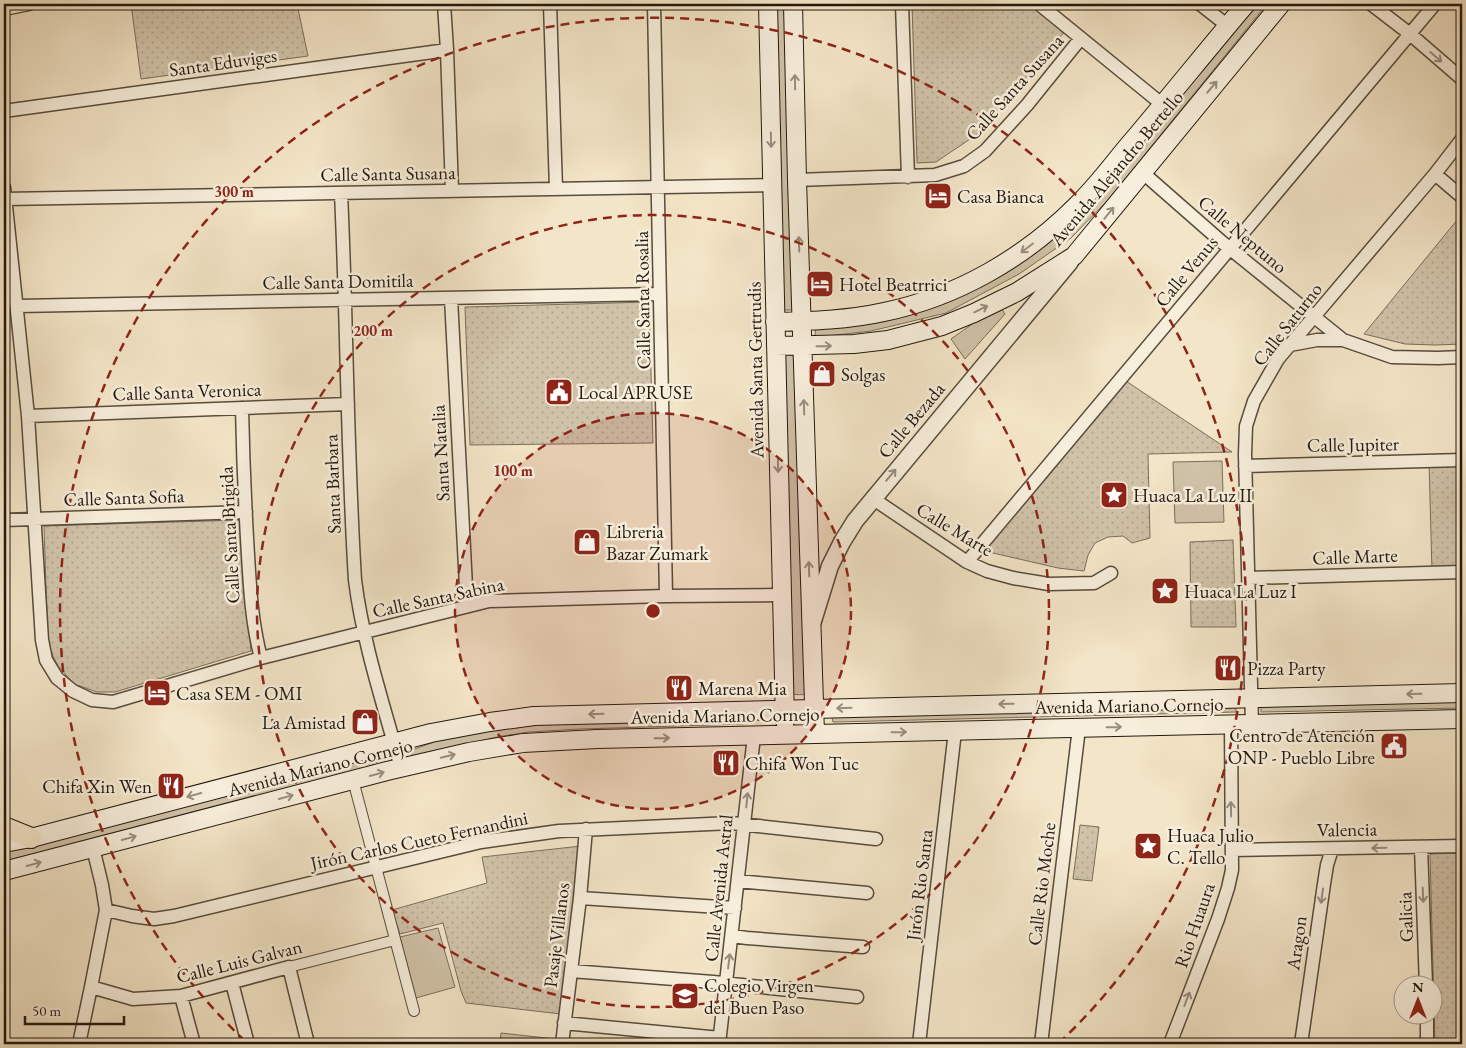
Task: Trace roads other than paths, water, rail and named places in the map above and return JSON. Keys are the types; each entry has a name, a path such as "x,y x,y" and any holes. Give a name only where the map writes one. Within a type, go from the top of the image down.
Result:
{"main road":[{"name":"Avenida Santa Gertrudis","path":"768,4 785,735"},
{"path":"793,4 801,321 815,734"},
{"name":"Avenida Alejandro Bertello","path":"775,322 855,317 912,305 953,290 1015,257 1049,231 1078,204 1246,4"},
{"name":"Avenida Alejandro Bertello","path":"776,346 854,344 888,340 942,326 1017,292 1074,256 1281,4"},
{"name":"Avenida Mariano Cornejo","path":"4,843 31,838 431,733 534,716 1462,692"},
{"name":"Avenida Mariano Cornejo","path":"4,871 401,768 469,752 523,743 597,739 1462,719"},
{"path":"4,827 31,838"}],"street":[{"path":"4,9 29,4"},
{"path":"444,4 452,191"},
{"path":"550,4 556,189"},
{"name":"Calle Santa Rosalia","path":"654,4 666,596"},
{"path":"902,4 908,177"},
{"path":"1039,4 1162,105"},
{"path":"1200,4 1228,26"},
{"path":"1371,4 1410,34 1462,79"},
{"name":"Calle Venus","path":"967,562 1435,4"},
{"name":"Calle Santa Susana","path":"797,180 935,175 964,166 985,151 1027,105 1081,38"},
{"name":"Santa Eduviges","path":"4,111 447,50"},
{"name":"Calle Saturno","path":"1252,724 1245,466 1246,426 1254,401 1278,360 1435,174 1462,139"},
{"name":"Calle Neptuno","path":"1142,172 1223,243 1343,340 1392,357 1462,358"},
{"path":"1435,174 1462,197"},
{"name":"Calle Santa Susana","path":"4,193 342,193 772,185"},
{"path":"4,193 28,416 34,519"},
{"name":"Santa Barbara","path":"342,193 355,580 364,632 401,768"},
{"name":"Calle Bezada","path":"812,628 830,566 855,520 1074,256"},
{"name":"Calle Santa Domitila","path":"17,306 660,294"},
{"name":"Santa Natalia","path":"451,298 467,606"},
{"path":"1290,345 1317,340 1343,340"},
{"name":"Calle Santa Veronica","path":"28,416 348,404"},
{"name":"Calle Santa Brigida","path":"242,408 252,615 261,658"},
{"name":"Calle Jupiter","path":"1245,466 1462,460"},
{"name":"Calle Marte","path":"872,498 967,562 987,571 1013,578 1049,584 1094,583 1111,573"},
{"name":"Calle Santa Sofia","path":"4,520 246,512"},
{"name":"Calle Santa Sabina","path":"34,519 42,640 46,660 57,678 73,691 92,700 112,702 261,658 467,606 490,602 666,596 781,595"},
{"name":"Calle Marte","path":"1249,578 1462,572"},
{"name":"Rio Huaura","path":"1170,1044 1218,918 1232,870 1231,724"},
{"name":"Calle Rio Moche","path":"1041,1044 1078,728"},
{"name":"Jirón Rio Santa","path":"919,1044 955,731"},
{"name":"Calle Avenida Astral","path":"720,1041 754,736"},
{"path":"353,780 414,1011"},
{"name":"Jirón Carlos Cueto Fernandini","path":"106,910 154,919 168,917 481,842 559,831 731,823 876,839"},
{"name":"Pasaje Villanos","path":"562,1044 580,898 586,830"},
{"name":"Valencia","path":"1232,850 1462,846"},
{"name":"Galicia","path":"1421,847 1426,976"},
{"path":"79,1044 92,988 106,910 93,848"},
{"name":"Aragon","path":"1301,1044 1327,865 1332,848"},
{"path":"738,881 867,892"},
{"path":"580,898 735,908"},
{"path":"732,936 863,947"},
{"name":"Calle Luis Galvan","path":"92,988 134,999 182,996 395,940"},
{"path":"289,967 308,1044"},
{"path":"571,971 726,983 857,997"},
{"path":"232,983 248,1044"},
{"path":"182,996 194,1044"},
{"path":"564,1023 720,1041"},
{"path":"1427,1026 1428,1044"}],"place":[{"name":"Casa Bianca","path":"938,196"},
{"name":"Hotel Beatrrici","path":"820,284"},
{"name":"Solgas","path":"822,374"},
{"name":"Local APRUSE","path":"559,392"},
{"name":"Huaca La Luz II","path":"1114,495"},
{"name":"Libreria Bazar Zumark","path":"587,542"},
{"name":"Huaca La Luz I","path":"1165,591"},
{"name":"Pizza Party","path":"1228,668"},
{"name":"Marena Mia","path":"679,688"},
{"name":"Casa SEM - OMI","path":"157,693"},
{"name":"La Amistad","path":"365,722"},
{"name":"Centro de Atención ONP - Pueblo Libre","path":"1394,746"},
{"name":"Chifa Won Tuc","path":"726,763"},
{"name":"Chifa Xin Wen","path":"171,786"},
{"name":"Huaca Julio C. Tello","path":"1148,846"},
{"name":"Colegio Virgen del Buen Paso","path":"685,996"}]}
